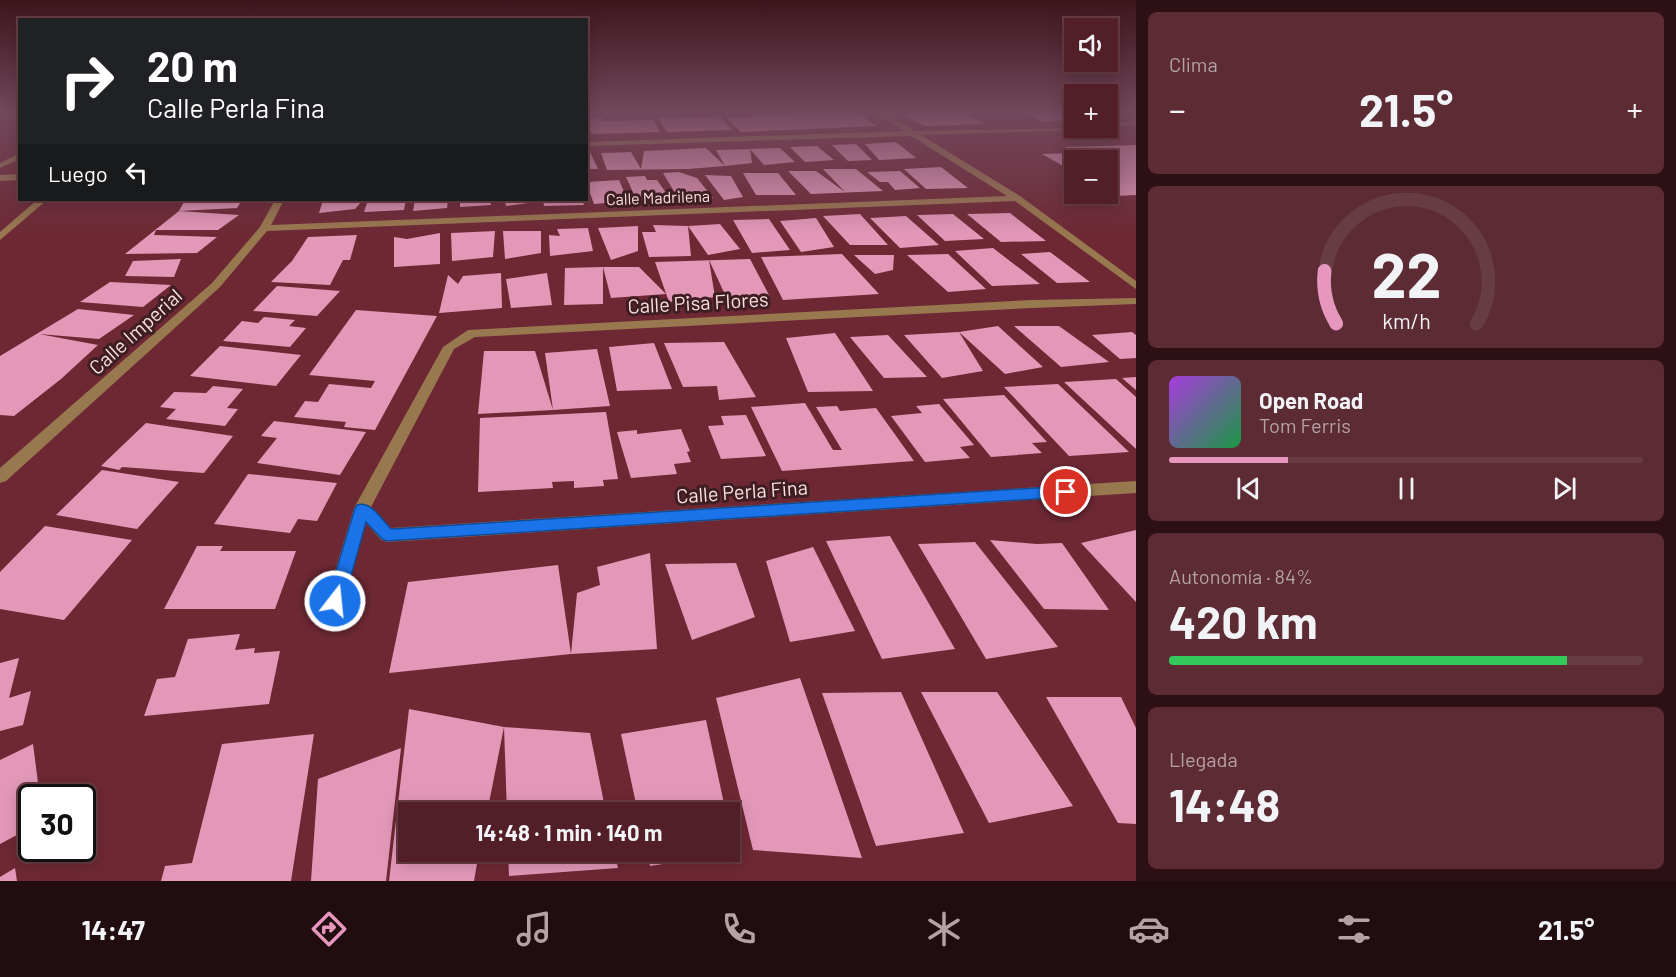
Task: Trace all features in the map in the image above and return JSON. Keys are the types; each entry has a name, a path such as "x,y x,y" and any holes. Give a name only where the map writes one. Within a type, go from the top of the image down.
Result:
{"street":[{"path":"944,153 1017,198 1136,286"},
{"path":"0,168 18,156"},
{"path":"0,168 18,169"},
{"path":"0,178 18,177"},
{"name":"Calle Madrilena","path":"264,228 1017,198"},
{"path":"0,237 41,201"},
{"name":"Calle Imperial","path":"0,477 216,285 264,228 278,201"},
{"name":"Calle Pisa Flores","path":"335,601 362,508 449,347 472,333 1032,304 1136,301"},
{"name":"Calle Perla Fina","path":"362,508 387,535 1136,487"}],"building":[{"path":"588,153 591,153 598,169 588,169"},
{"path":"601,153 632,153 641,169 644,153 711,153 725,166 688,169 607,170"},
{"path":"718,153 751,153 752,163 725,166"},
{"path":"754,153 785,153 795,162 764,165"},
{"path":"796,153 826,153 834,160 805,162"},
{"path":"840,153 865,153 872,160 848,161"},
{"path":"873,153 910,153 916,158 879,160"},
{"path":"1064,153 1064,166 1042,154"},
{"path":"1118,153 1136,153 1136,195 1118,196"},
{"path":"941,167 968,188 926,189 904,169"},
{"path":"823,169 856,169 883,191 811,194 788,171 816,171 845,192"},
{"path":"900,171 920,188 895,190 888,182 880,182 867,172"},
{"path":"679,172 697,178 713,198 680,201 663,173"},
{"path":"743,173 778,173 796,195 756,195"},
{"path":"705,175 731,176 743,197 724,200"},
{"path":"645,176 647,180 657,180 671,200 637,201 626,177"},
{"path":"619,180 628,201 594,204 588,182"},
{"path":"184,201 241,201 237,208 179,211"},
{"path":"323,201 362,201 355,209 319,213"},
{"path":"368,201 406,201 404,210 364,212"},
{"path":"415,201 448,201 447,208 413,211"},
{"path":"460,201 490,201 491,205 460,207"},
{"path":"505,201 536,202 506,206"},
{"path":"543,201 582,201 584,205 544,206"},
{"path":"179,211 239,215 218,230 156,230 154,235 217,237 197,253 125,254"},
{"path":"1010,213 1046,241 1001,242 967,214"},
{"path":"860,214 888,245 850,245 823,216"},
{"path":"953,214 984,239 945,241 917,215"},
{"path":"906,216 939,245 900,248 870,218"},
{"path":"816,218 834,247 801,252 780,221"},
{"path":"769,219 790,250 752,253 733,220"},
{"path":"720,224 740,249 708,255 688,226"},
{"path":"653,225 688,226 691,256 649,257 642,232 656,232"},
{"path":"638,226 638,251 611,260 598,228"},
{"path":"588,228 593,251 550,256 549,235 560,236 557,229"},
{"path":"495,231 493,257 452,261 451,233"},
{"path":"503,231 541,231 541,253 505,259"},
{"path":"440,233 440,264 394,267 394,237 407,239"},
{"path":"357,235 350,260 343,260 330,285 271,282 292,261 308,237"},
{"path":"993,248 1040,284 992,286 955,251"},
{"path":"1050,252 1090,282 1057,283 1021,254"},
{"path":"842,254 879,294 783,300 761,257"},
{"path":"948,254 986,289 948,292 907,255"},
{"path":"854,255 894,255 893,270 875,274"},
{"path":"181,259 174,277 125,276 133,261"},
{"path":"750,259 770,297 727,299 709,260"},
{"path":"709,260 715,297 669,302 655,262"},
{"path":"603,267 639,267 666,294 611,298"},
{"path":"603,267 603,304 564,305 565,268"},
{"path":"501,273 502,308 439,313 448,275 458,284 463,276"},
{"path":"547,273 552,305 511,308 506,279"},
{"path":"110,282 171,285 143,307 80,302"},
{"path":"277,286 340,291 317,316 253,311"},
{"path":"78,309 134,315 99,339 39,334 98,345 61,379 14,416 0,415 0,356"},
{"path":"356,310 437,316 375,430 344,427 346,422 294,417 305,401 318,402 329,384 371,388 375,381 309,375"},
{"path":"264,317 295,320 289,326 306,328 290,347 223,341 242,321 258,323"},
{"path":"998,326 1043,367 1005,374 959,332"},
{"path":"1014,326 1059,326 1109,362 1061,367"},
{"path":"959,332 983,371 942,378 904,335"},
{"path":"1132,332 1136,335 1136,358 1120,359 1092,335"},
{"path":"835,333 873,391 808,392 786,338"},
{"path":"888,335 927,377 884,378 850,337"},
{"path":"724,342 756,397 719,400 717,386 683,387 664,343"},
{"path":"654,343 672,389 617,391 609,347"},
{"path":"220,346 301,355 276,386 190,376"},
{"path":"597,349 610,406 553,410 545,353"},
{"path":"484,351 535,351 553,410 478,414"},
{"path":"1136,377 1136,390 1122,378"},
{"path":"1116,379 1136,397 1136,449 1064,382"},
{"path":"1058,384 1129,452 1069,456 1004,387"},
{"path":"213,386 243,389 227,408 238,409 225,426 166,419 176,409 160,407 174,392 206,393"},
{"path":"1004,395 1047,442 1032,443 1042,453 991,457 943,399"},
{"path":"805,403 833,450 842,450 816,407 837,406 840,411 876,408 914,461 782,471 751,407"},
{"path":"939,404 974,445 960,447 970,458 925,462 891,416 922,413 916,406"},
{"path":"606,412 618,479 603,480 604,486 574,488 574,481 552,482 553,488 478,492 480,418"},
{"path":"746,415 766,456 721,459 708,426 724,425 721,416"},
{"path":"274,421 366,432 340,475 257,463 277,438 261,436"},
{"path":"146,423 233,436 204,473 122,467 119,470 101,466"},
{"path":"681,429 690,451 687,452 691,462 674,464 677,474 631,478 617,432 637,430 637,434"},
{"path":"102,470 179,482 137,529 56,515"},
{"path":"248,474 337,483 317,521 298,519 290,533 214,524"},
{"path":"45,526 132,540 64,620 0,609 0,572"},
{"path":"1136,530 1136,602 1081,543"},
{"path":"890,536 955,649 882,659 826,541"},
{"path":"990,540 1037,544 1062,543 1109,610 1044,609"},
{"path":"975,542 1058,647 986,659 918,544"},
{"path":"197,546 223,546 220,551 296,551 275,609 164,609"},
{"path":"813,547 855,631 790,642 766,561"},
{"path":"650,553 657,649 571,654 577,593 600,585 597,567"},
{"path":"736,563 755,617 692,640 665,564"},
{"path":"558,565 571,654 389,673 408,582"},
{"path":"240,634 235,650 255,648 254,653 280,651 269,704 144,716 157,679 175,677 188,639"},
{"path":"19,658 9,698 31,691 23,725 0,731 0,663"},
{"path":"800,678 862,858 753,850 716,698"},
{"path":"901,692 964,833 876,846 822,693"},
{"path":"921,692 997,692 1073,806 989,823"},
{"path":"1046,697 1121,697 1136,728 1136,824 1118,823"},
{"path":"409,709 504,727 489,802 398,802"},
{"path":"706,720 724,802 636,802 621,734"},
{"path":"504,727 590,733 604,802 507,802"},
{"path":"314,734 291,881 161,881 165,866 192,863 222,744"},
{"path":"33,744 38,784 18,784 18,834 0,844 0,760"},
{"path":"401,748 386,881 311,881 318,779"},
{"path":"398,804 398,862 477,862 474,881 389,881"},
{"path":"508,862 616,862 618,868 509,876"},
{"path":"649,862 676,862 650,866"},
{"path":"15,868 17,881 0,881 0,877"}],"route":[{"path":"335,601 362,508 387,535 1066,492"}]}
